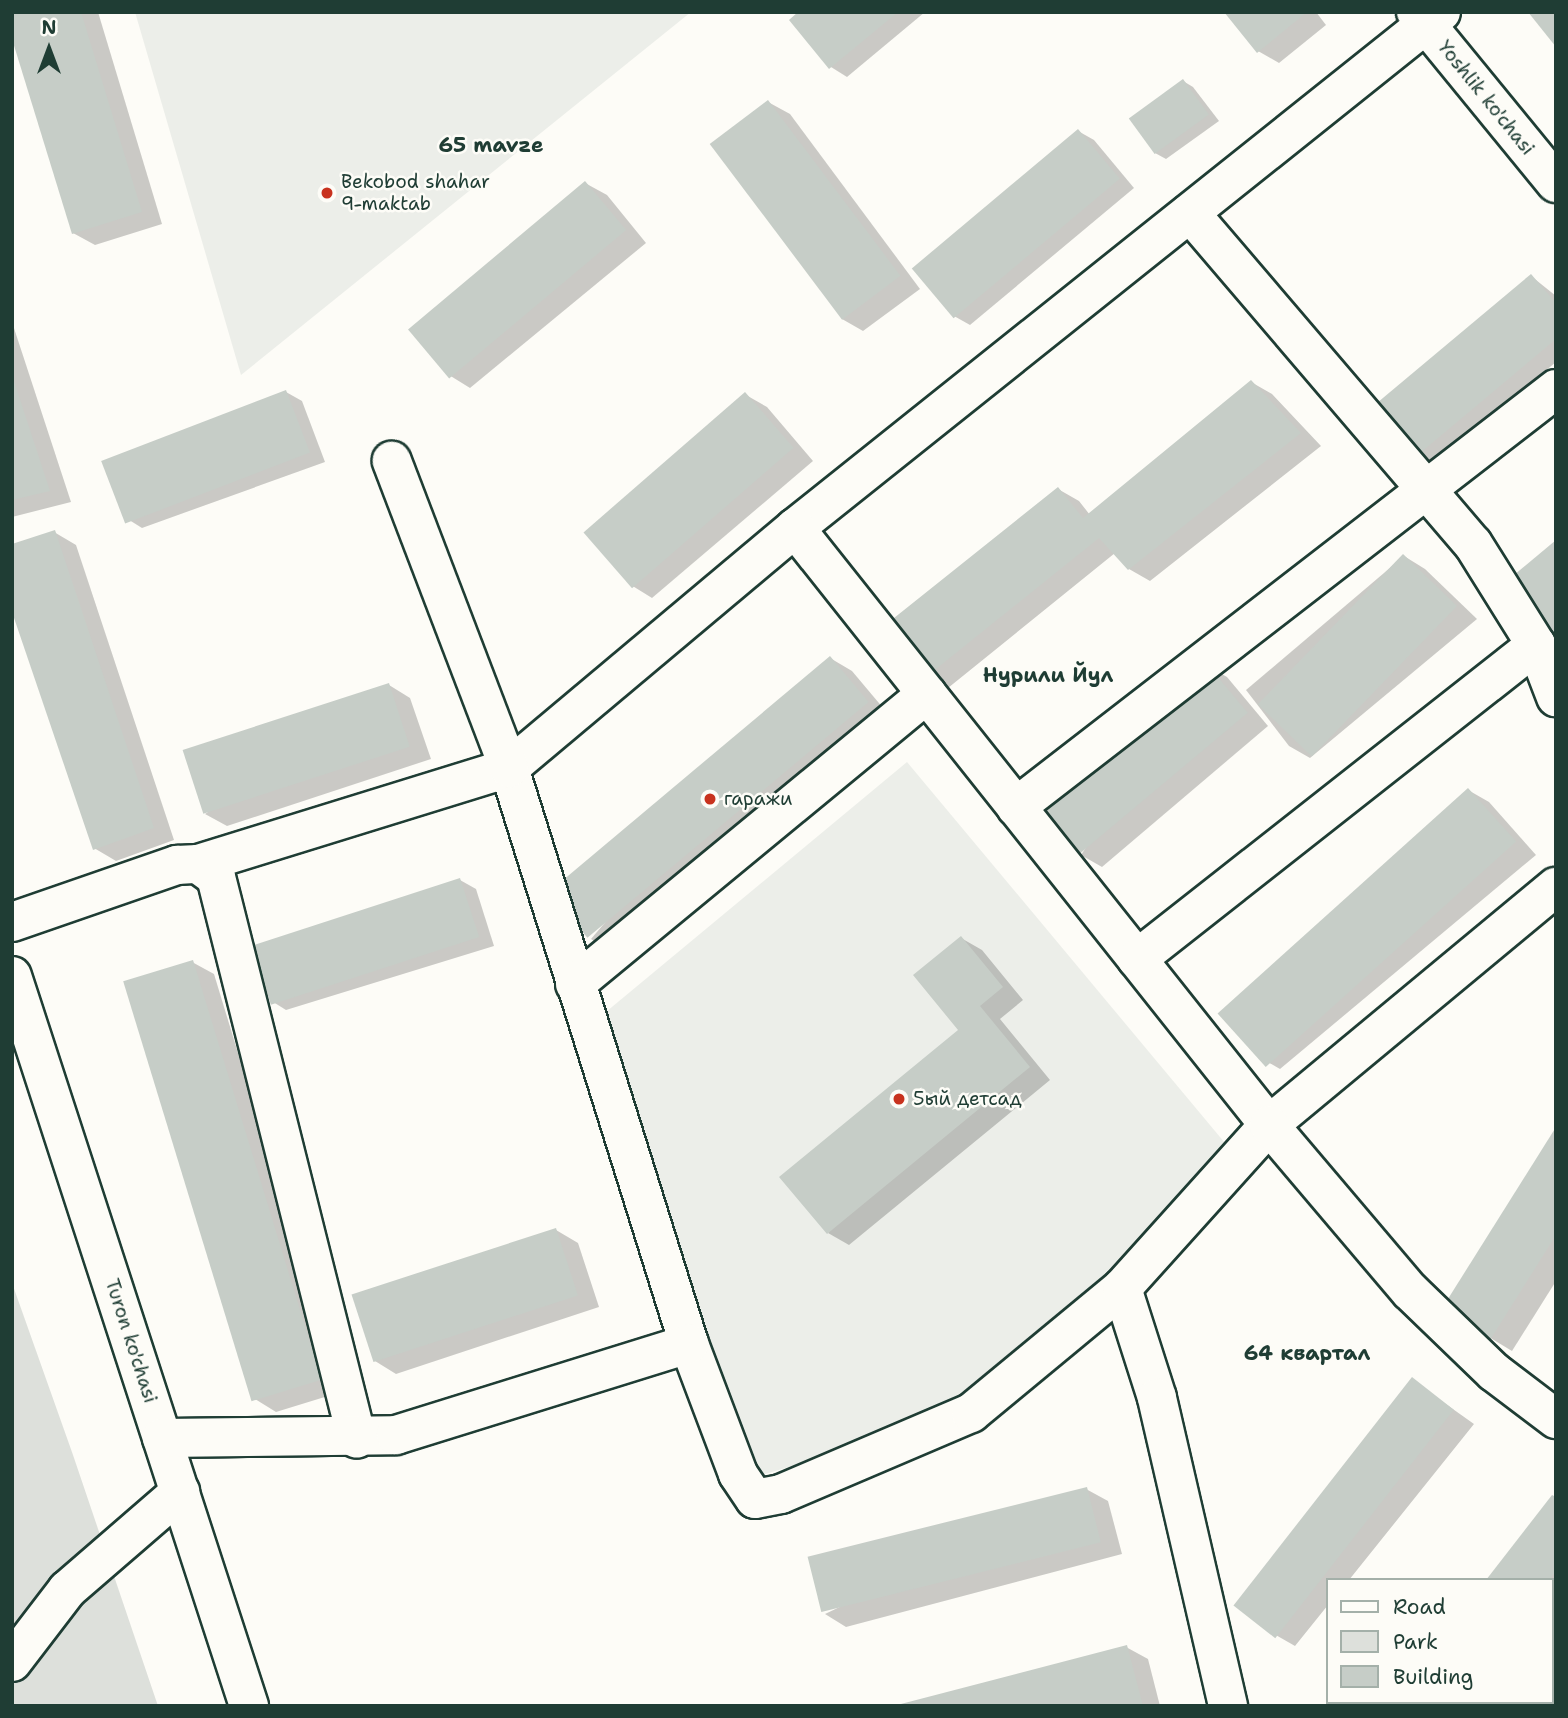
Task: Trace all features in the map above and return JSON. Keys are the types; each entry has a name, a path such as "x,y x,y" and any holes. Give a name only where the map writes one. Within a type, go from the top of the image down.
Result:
{"street":[{"name":"Yoshlik ko'chasi","path":"1428,16 1556,183"},
{"path":"12,922 177,865 198,864 509,768 795,528 1190,213 1428,16"},
{"path":"1190,213 1473,544 1536,645 1556,697"},
{"path":"1016,807 1428,492 1556,389"},
{"path":"392,461 509,768 689,1344 738,1474 755,1499 781,1494 971,1413 1122,1288 1269,1125 1556,887"},
{"path":"795,528 1269,1125 1410,1292 1494,1372 1556,1419"},
{"path":"1137,959 1536,645"},
{"path":"575,984 927,694"},
{"path":"198,864 216,877 357,1439"},
{"name":"Turon ko'chasi","path":"12,976 249,1706"},
{"path":"1122,1288 1157,1398 1228,1706"},
{"path":"162,1437 357,1439 396,1435 689,1344"},
{"path":"12,1662 67,1590 180,1492"}],"shaded area":[{"name":"Bekobod shahar 9-maktab","path":"135,12 691,12 241,375"},
{"name":"5ый детсад","path":"907,762 1245,1167 939,1422 762,1475 583,1031"}],"green space":[{"path":"12,1283 73,1455 158,1706 12,1706"}],"building":[{"path":"12,12 81,12 142,212 72,234 12,39"},
{"path":"798,12 898,12 829,69 789,20"},
{"path":"1224,12 1307,12 1257,53"},
{"path":"1528,12 1556,12 1556,47"},
{"path":"1183,79 1209,115 1155,154 1129,118"},
{"path":"768,100 900,276 842,320 710,144"},
{"path":"1078,129 1120,179 954,318 912,268"},
{"path":"585,181 626,230 449,379 408,329"},
{"path":"1531,274 1556,303 1556,339 1407,464 1365,413"},
{"path":"12,375 50,491 12,500"},
{"path":"1251,380 1301,433 1128,570 1099,538 926,677 884,626 1058,487 1083,518"},
{"path":"286,390 310,453 125,524 101,461"},
{"path":"745,392 794,448 632,588 583,532"},
{"path":"55,530 154,828 93,850 12,612 12,544"},
{"path":"1556,540 1556,640 1551,644 1502,585"},
{"path":"1403,554 1457,606 1312,756 1258,704"},
{"name":"гаражи","path":"830,656 869,702 587,938 549,892"},
{"path":"1206,663 1248,713 1078,855 1037,805"},
{"path":"389,683 410,747 203,814 183,750"},
{"path":"1468,788 1516,842 1266,1067 1218,1013"},
{"path":"460,878 479,937 271,1005 252,946"},
{"path":"961,936 1003,987 980,1006 1030,1067 827,1234 779,1177 958,1030 913,975"},
{"path":"193,960 321,1380 252,1401 123,981"},
{"path":"1556,1127 1556,1235 1490,1340 1441,1310"},
{"path":"556,1228 578,1296 373,1362 352,1294"},
{"path":"1412,1377 1454,1410 1275,1638 1233,1606"},
{"path":"1087,1487 1101,1542 821,1612 808,1557"},
{"path":"1552,1495 1556,1497 1556,1571 1551,1578 1488,1578"},
{"path":"1127,1645 1143,1706 897,1706 897,1705"},
{"path":"1390,1704 1422,1704 1389,1706"}],"place":[{"name":"Bekobod shahar 9-maktab","path":"327,193"},
{"name":"гаражи","path":"710,799"},
{"name":"5ый детсад","path":"899,1099"}],"district":[{"name":"65 mavze","path":"491,145"},
{"name":"Нурили Йул","path":"1048,675"},
{"name":"64 квартал","path":"1307,1353"}]}
